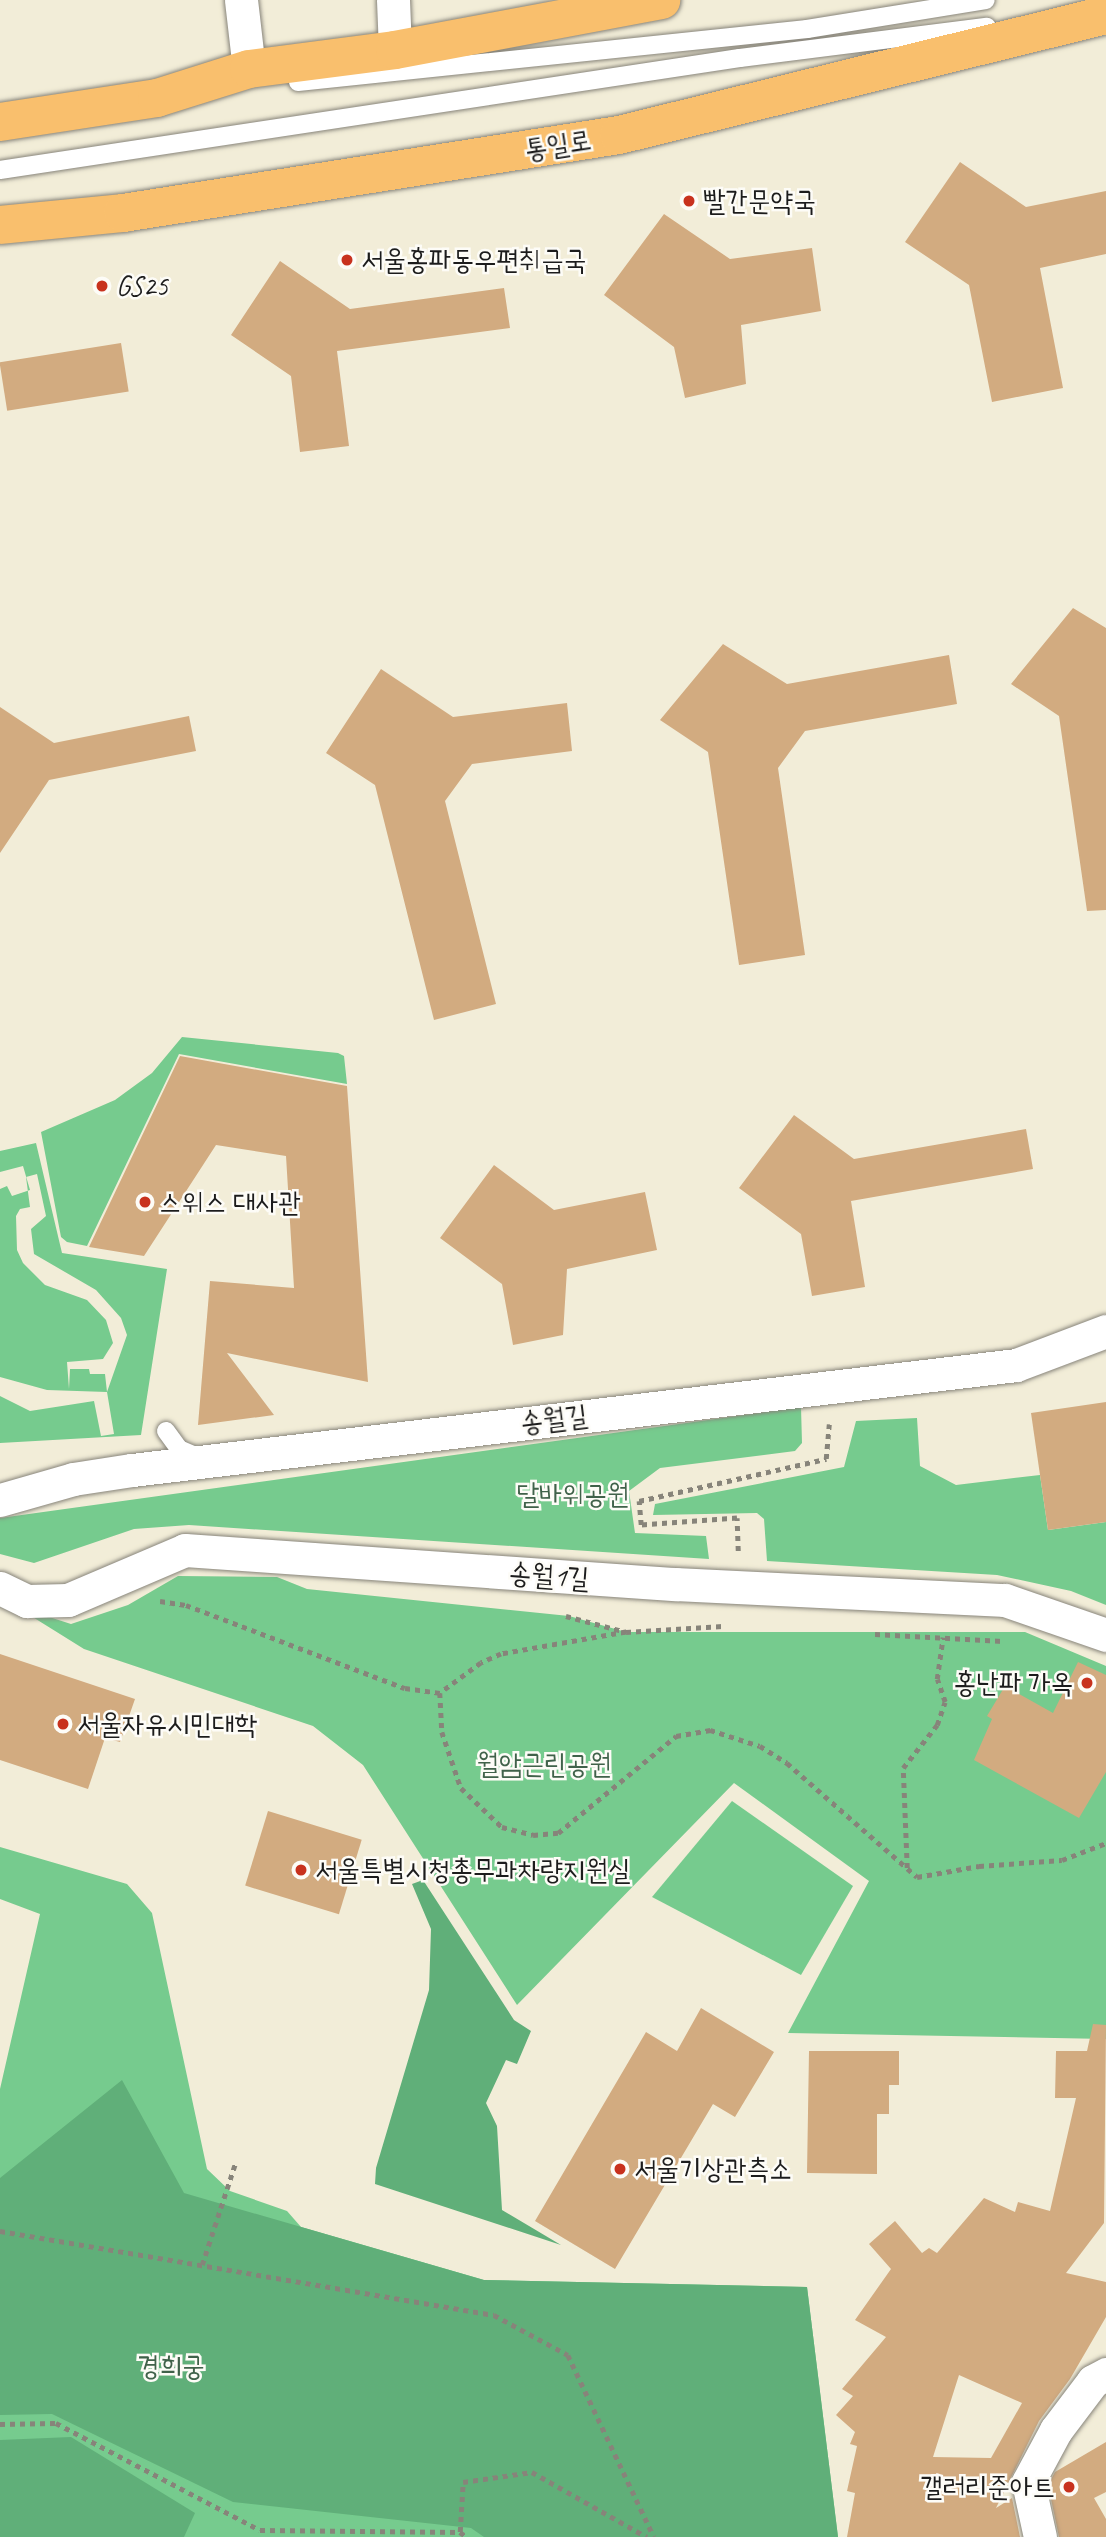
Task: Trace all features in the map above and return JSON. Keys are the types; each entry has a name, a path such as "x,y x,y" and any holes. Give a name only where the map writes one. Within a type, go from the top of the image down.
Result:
{"main road":[{"path":"0,122 157,98 249,69 396,50 523,14 661,0"},
{"name":"통일로","path":"0,225 123,213 620,135 1106,14"}],"street":[{"path":"240,0 249,69"},
{"path":"393,0 396,50"},
{"name":"송월길","path":"0,1500 132,1470 1016,1365 1106,1331"},
{"name":"송월1길","path":"0,1588 27,1601 68,1600 185,1550 740,1587 1005,1600 1106,1635"},
{"path":"1040,2537 1028,2482 1056,2430 1093,2381 1106,2374"}],"lane":[{"path":"157,98 599,47 807,29 986,0"},
{"path":"0,170 740,58 1106,14"}],"path":[{"path":"740,1587 737,1518 641,1525 639,1501 826,1459 832,1385"},
{"path":"139,1570 157,1600 168,1605 186,1605 405,1688 440,1693 481,1662 501,1654 626,1632 556,1615"},
{"path":"907,1868 903,1768 937,1725 945,1702 937,1679 943,1637"},
{"path":"440,1693 442,1732 461,1787 502,1827 533,1835 558,1833 676,1736 710,1730 760,1746 787,1763 917,1877 979,1866 1062,1860 1106,1843"},
{"path":"202,2265 236,2161"},
{"path":"0,2231 494,2315 568,2355 654,2537"},
{"path":"0,2424 56,2423 260,2530 460,2532 467,2537"},
{"path":"460,2532 463,2482 532,2472 648,2537"}],"green space":[{"path":"182,1037 338,1053 344,1056 347,1084 179,1054 87,1246 67,1242 61,1237 41,1132 115,1100 152,1073"},
{"path":"36,1143 62,1253 167,1269 141,1435 0,1443 0,1396 30,1411 94,1401 101,1436 114,1434 107,1392 127,1335 121,1318 96,1290 34,1254 31,1229 46,1216 37,1174 26,1177 23,1166 0,1172 0,1151"},
{"path":"7,1186 12,1196 28,1191 30,1207 20,1209 16,1216 17,1250 23,1263 45,1285 87,1300 106,1320 113,1343 103,1359 67,1362 69,1389 70,1369 89,1369 90,1374 105,1374 107,1392 47,1390 0,1377 0,1189"},
{"name":"달바위공원","path":"801,1407 802,1443 795,1451 660,1468 629,1491 635,1533 706,1536 709,1559 189,1525 134,1529 34,1563 0,1554 0,1518"},
{"name":"달바위공원","path":"917,1418 920,1466 956,1485 1040,1475 1048,1530 1106,1522 1106,1605 1071,1591 997,1575 767,1561 764,1519 757,1513 653,1515 655,1504 844,1467 856,1421"},
{"name":"월암근린공원","path":"178,1576 277,1577 307,1589 569,1616 626,1632 1025,1632 1106,1666 1106,2039 788,2033 869,1881 734,1783 517,2005 363,1765 313,1726 84,1649 15,1606 71,1624 128,1605"},
{"path":"732,1801 853,1886 801,1975 652,1897"},
{"name":"경희궁","path":"0,1847 127,1884 152,1913 207,2169 230,2191 287,2211 301,2227 484,2280 807,2287 838,2537 0,2537 0,2089 40,1914 0,1899"},
{"path":"423,1880 514,2020 531,2031 517,2064 506,2060 486,2103 497,2126 502,2210 561,2245 375,2184 376,2168 429,1990 431,1929 412,1884"},
{"name":"경희궁","path":"122,2080 184,2193 484,2280 807,2287 838,2537 484,2537 471,2528 233,2502 52,2414 0,2415 0,2178"},
{"path":"71,2437 195,2513 184,2537 0,2537 0,2440"}],"building":[{"path":"960,162 1026,207 1106,191 1106,254 1040,268 1063,388 992,402 969,285 905,242"},
{"path":"664,214 730,259 812,248 821,311 741,325 746,384 685,398 674,347 604,295"},
{"path":"280,261 350,309 504,288 510,328 337,351 349,446 300,452 291,376 231,335"},
{"path":"121,343 129,391 7,411 0,362"},
{"path":"1073,608 1106,628 1106,910 1087,911 1059,716 1011,684"},
{"path":"723,644 787,684 949,655 957,704 805,731 778,768 805,955 739,965 708,752 660,720"},
{"path":"381,669 453,717 567,703 572,751 472,764 445,801 496,1004 434,1020 375,785 326,753"},
{"path":"0,707 54,743 189,716 196,751 49,780 0,853"},
{"name":"스위스 대사관","path":"180,1056 347,1086 368,1382 227,1353 274,1415 198,1425 210,1281 294,1288 286,1156 216,1145 144,1256 89,1247"},
{"path":"794,1115 854,1159 1026,1129 1033,1169 851,1201 865,1287 812,1296 801,1234 739,1188"},
{"path":"494,1165 554,1210 645,1192 657,1250 567,1269 563,1335 513,1345 502,1284 440,1238"},
{"path":"1106,1402 1106,1522 1048,1530 1031,1413"},
{"name":"서울자유시민대학","path":"0,1654 135,1699 120,1742 105,1738 88,1789 0,1760"},
{"path":"1078,1662 1106,1675 1106,1772 1079,1818 974,1760 992,1719 987,1716 1005,1686 1053,1713"},
{"name":"서울특별시청총무과차량지원실","path":"268,1811 362,1840 339,1914 245,1886"},
{"name":"서울기상관측소","path":"701,2008 774,2052 735,2117 713,2104 615,2269 535,2221 646,2032 677,2051"},
{"path":"1093,2024 1106,2025 1104,2223 1066,2273 1106,2282 1106,2317 1070,2379 1039,2421 996,2508 1012,2498 1020,2537 847,2537 855,2493 847,2491 857,2446 850,2444 855,2432 836,2415 853,2396 842,2389 886,2337 855,2320 891,2269 869,2244 895,2221 922,2253 929,2248 937,2253 984,2198 1015,2212 1018,2202 1050,2211 1076,2098 1055,2098 1056,2051 1087,2051","holes":["959,2375 1022,2403 991,2458 933,2457"]},
{"path":"809,2051 899,2051 899,2085 889,2085 889,2114 877,2114 877,2174 807,2173"},
{"path":"1106,2442 1106,2492 1094,2498 1106,2519 1106,2537 1059,2537 1048,2485 1055,2472"}],"place":[{"name":"빨간문약국","path":"689,201"},
{"name":"서울홍파동우편취급국","path":"347,260"},
{"name":"GS25","path":"102,286"},
{"name":"스위스 대사관","path":"145,1202"},
{"name":"홍난파 가옥","path":"1087,1683"},
{"name":"서울자유시민대학","path":"63,1724"},
{"name":"서울특별시청총무과차량지원실","path":"301,1870"},
{"name":"서울기상관측소","path":"620,2169"},
{"name":"갤러리준아트","path":"1069,2487"}]}
